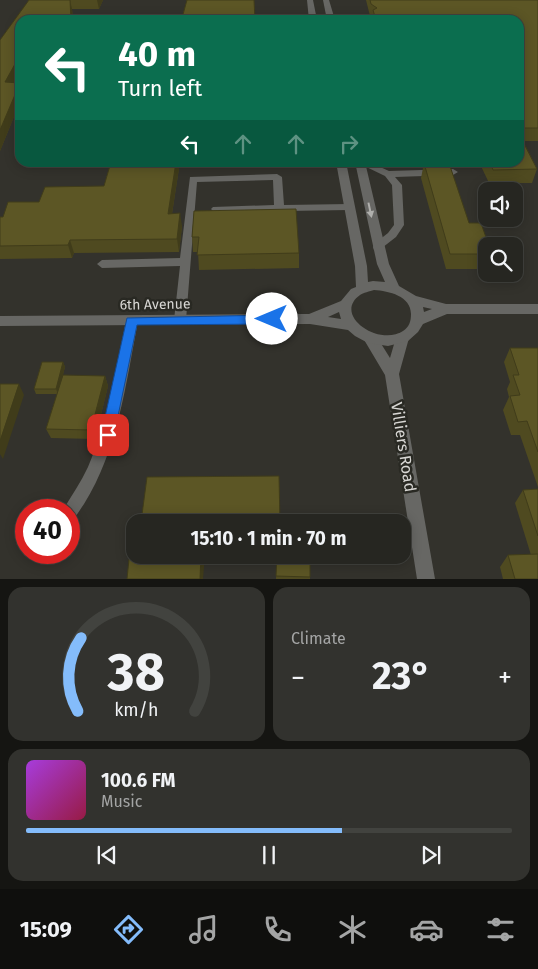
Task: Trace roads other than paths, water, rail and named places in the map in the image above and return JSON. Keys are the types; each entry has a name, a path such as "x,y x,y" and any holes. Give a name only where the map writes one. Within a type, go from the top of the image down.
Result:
{"street":[{"path":"310,0 312,15"},
{"path":"326,0 329,15"},
{"path":"342,167 361,266 362,288 373,285 386,286 408,295 419,312 419,320 416,327 402,338 391,340 370,338"},
{"path":"361,167 378,247 383,264 395,290"},
{"name":"6th Avenue","path":"310,319 345,304 354,292 362,288"},
{"path":"411,299 448,308 538,309"},
{"path":"345,304 344,312 350,325"},
{"path":"419,320 448,308"},
{"name":"6th Avenue","path":"0,321 310,319 350,325 370,338"},
{"name":"Villiers Road","path":"370,338 392,374 426,579"},
{"name":"Villiers Road","path":"392,374 402,338"}],"lane":[{"path":"372,167 388,174 453,172"},
{"path":"378,247 392,235 399,225 397,185 388,174"},
{"path":"180,320 193,179 277,177 279,208"},
{"path":"216,209 349,207"},
{"path":"102,264 185,262"},
{"path":"79,499 99,460 108,435 132,321"}]}
